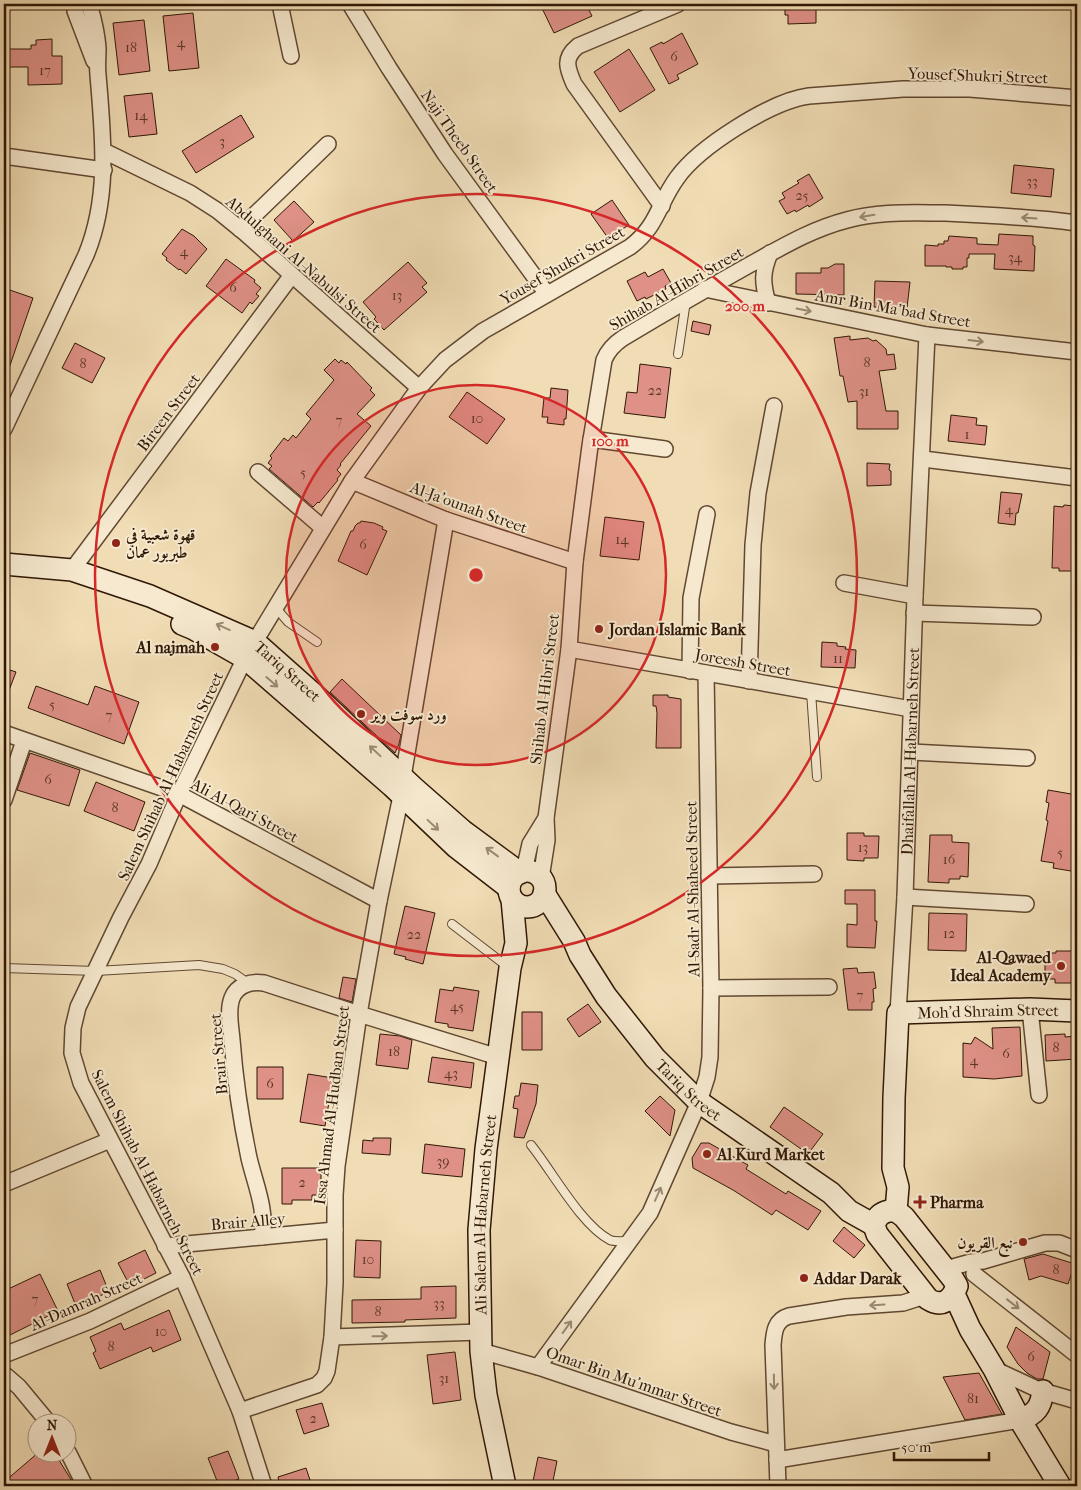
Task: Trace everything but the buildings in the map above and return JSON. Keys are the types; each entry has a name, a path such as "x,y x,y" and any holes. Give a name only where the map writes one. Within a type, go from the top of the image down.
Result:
{"street":[{"path":"280,4 291,56"},
{"name":"Naji Theeb Street","path":"350,4 445,154 547,294"},
{"path":"662,206 574,84 568,65 568,58 578,46 678,4"},
{"path":"4,426 94,236 99,214 104,170 104,151 98,46 93,5 83,12 72,7"},
{"path":"72,7 98,72"},
{"name":"Yousef Shukri Street","path":"250,650 352,481 419,388 445,360 471,339 640,240 652,225 676,179 685,168 718,139 779,104 795,98 903,89 970,89 1077,98"},
{"path":"240,228 328,144"},
{"name":"Abdulghani Al-Nabulsi Street","path":"104,151 190,193 240,228 419,388"},
{"path":"4,156 104,170"},
{"name":"Shihab Al-Hibri Street","path":"527,889 530,844 546,818 569,650 575,562 591,439 604,360 608,351 622,338 770,253 805,234 847,220 887,213 972,214 1077,222"},
{"path":"768,303 763,283 763,270 770,253"},
{"name":"Bireen Street","path":"72,570 292,275"},
{"name":"Amr Bin Ma’bad Street","path":"705,289 928,335 1077,352"},
{"name":"Dhaifallah Al-Habarneh Street","path":"884,1216 887,1190 894,1168 894,1098 905,897 914,613 928,335"},
{"path":"749,681 753,545 758,493 774,406"},
{"path":"591,439 665,449"},
{"path":"923,458 1077,478"},
{"path":"258,472 323,528"},
{"name":"Al-Ja’ounah Street","path":"352,481 446,520 575,562"},
{"path":"690,671 691,598 707,514"},
{"name":"Issa Ahmad Al-Hudban Street","path":"240,1411 317,1385 324,1378 327,1371 332,1337 335,1282 337,1166 359,1014 402,786 446,520"},
{"name":"Tariq Street","path":"4,564 72,570 150,596 250,650 402,786 463,831 527,889 557,932 580,955 606,996 630,1028 655,1058 699,1102 831,1193 853,1197 884,1216 904,1217 945,1290 994,1369 1020,1420 1060,1486"},
{"name":"Tariq Street","path":"4,578 61,582 102,593 250,650"},
{"path":"844,583 915,596"},
{"path":"914,613 1033,617"},
{"name":"Salem Shihab Al-Habarneh Street","path":"250,650 179,794 149,864 78,1007 73,1028 72,1053 81,1083 182,1277 240,1411 264,1486"},
{"name":"Joreesh Street","path":"569,650 911,709"},
{"name":"Al-Sadr Al-Shaheed Street","path":"538,1367 650,1213 699,1102 707,1077 710,1057 711,988 706,673"},
{"name":"Ali Al-Qari Street","path":"4,733 179,794 379,901"},
{"path":"4,800 24,741"},
{"path":"911,752 1027,758"},
{"path":"709,876 814,874"},
{"name":"Ali Salem Al-Habarneh Street","path":"505,1486 486,1394 480,1342 480,1220 486,1149 510,968 527,889"},
{"path":"905,897 1026,904"},
{"path":"248,983 264,983 498,1056"},
{"name":"Brair Street","path":"248,983 239,988 232,997 230,1007 231,1029 244,1132 263,1212 262,1237"},
{"path":"711,988 829,987"},
{"path":"1030,1009 1039,1095"},
{"name":"Moh'd Shraim Street","path":"898,1013 1030,1009 1077,1011"},
{"path":"4,1184 110,1140"},
{"path":"263,1212 293,1234"},
{"name":"Tariq Street","path":"884,1216 877,1234 945,1290"},
{"name":"Brair Alley","path":"165,1246 335,1230"},
{"path":"945,1290 971,1262 984,1261 1052,1242 1077,1250"},
{"path":"778,1486 773,1345 774,1331 782,1318 846,1307 903,1303 945,1290 974,1274 984,1261"},
{"path":"974,1274 1077,1355"},
{"name":"Al-Damrah Street","path":"4,1355 90,1321 182,1277"},
{"name":"Omar Bin Mu’mmar Street","path":"332,1337 480,1342 538,1367 731,1432 776,1444"},
{"path":"994,1369 1043,1391 1077,1402"},
{"path":"4,1374 19,1387 40,1412"},
{"path":"777,1460 1020,1420 1031,1416 1037,1410 1042,1400 1043,1391"},
{"path":"73,1462 85,1486"}],"lane":[{"path":"678,354 686,301"},
{"path":"276,608 288,622 316,642"},
{"path":"811,692 818,777"},
{"path":"452,924 510,968"},
{"path":"4,968 96,971 199,966 223,969 235,974 248,983"},
{"path":"531,1145 566,1195 596,1230 612,1241 629,1241"}],"place":[{"name":"قهوة شعبية في طبربور عمان","path":"116,543"},
{"name":"Jordan Islamic Bank","path":"599,629"},
{"name":"Al najmah","path":"215,647"},
{"name":"ورد سوفت وير","path":"361,714"},
{"name":"Al-Qawaed Ideal Academy","path":"1061,966"},
{"name":"Al Kurd Market","path":"707,1154"},
{"name":"Pharma","path":"920,1202"},
{"name":"نبع القريون","path":"1023,1242"},
{"name":"Addar Darak","path":"804,1278"}]}
